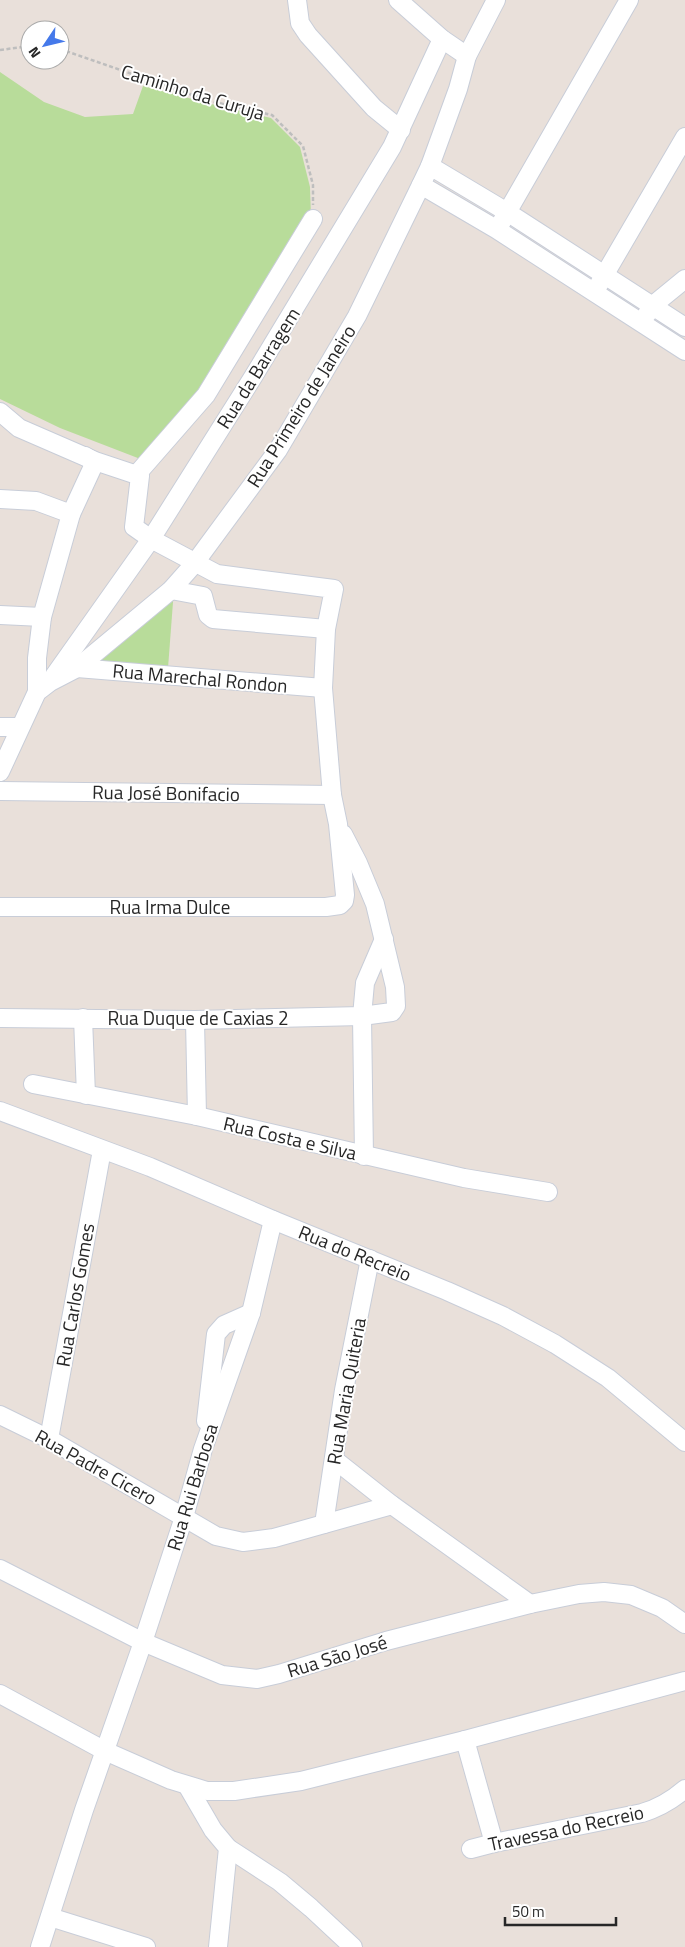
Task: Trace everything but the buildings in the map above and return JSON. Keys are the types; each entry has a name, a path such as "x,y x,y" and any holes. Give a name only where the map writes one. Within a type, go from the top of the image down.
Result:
{"street":[{"path":"297,0 300,22 308,35 374,108 401,130"},
{"path":"398,0 442,39 467,56"},
{"name":"Rua Primeiro de Janeiro","path":"43,687 77,668 171,590 194,564 278,450 357,316 421,185 430,166 458,89 467,56 496,0"},
{"path":"496,229 629,0"},
{"name":"Rua da Barragem","path":"43,687 75,649 151,539 253,378 401,130 442,39"},
{"path":"594,293 685,137"},
{"path":"430,166 507,212 685,327"},
{"path":"421,185 496,229 685,351"},
{"name":"Rua da Barragem","path":"137,474 206,395 313,218"},
{"path":"642,323 652,306 685,279"},
{"path":"0,412 19,428 96,461 137,474 140,477 134,527 194,564 225,576 334,590 326,629 323,688 332,795 338,824 372,896 384,939 365,983 362,1016 364,1156"},
{"path":"0,772 20,727 43,687 37,658 42,617 71,514 94,462 85,456"},
{"path":"0,499 36,501 71,514"},
{"path":"171,590 203,596 208,615 213,619 326,629"},
{"path":"0,615 42,617"},
{"name":"Rua Marechal Rondon","path":"77,668 323,688"},
{"path":"0,727 20,727"},
{"name":"Rua José Bonifacio","path":"0,791 332,795"},
{"name":"Rua Irma Dulce","path":"0,907 326,907 340,905 344,901 345,895 338,824"},
{"name":"Rua Duque de Caxias 2","path":"0,1018 194,1020 362,1016 390,1013 394,1010 396,997 384,939"},
{"path":"83,1018 86,1095"},
{"path":"194,1020 197,1116"},
{"name":"Rua Costa e Silva","path":"33,1084 197,1116 464,1178 548,1192"},
{"name":"Rua do Recreio","path":"0,1111 150,1167 273,1220 370,1258 503,1316 556,1344 608,1378 685,1442"},
{"name":"Rua Carlos Gomes","path":"49,1439 102,1150"},
{"name":"Rua Rui Barbosa","path":"40,1947 84,1810 143,1642 184,1517 203,1449 251,1313 273,1220"},
{"name":"Rua Maria Quiteria","path":"324,1524 344,1390 370,1258"},
{"path":"203,1449 216,1334 224,1325 251,1313"},
{"name":"Rua Padre Cicero","path":"0,1415 49,1439 216,1536 243,1542 274,1538 392,1505"},
{"path":"334,1460 392,1505 530,1604"},
{"name":"Rua São José","path":"0,1569 143,1642 222,1675 257,1679 386,1641 530,1604 579,1594 604,1592 631,1594 662,1608 685,1624"},
{"path":"0,1694 105,1751 188,1787 207,1792 258,1789 301,1781 465,1740 685,1681"},
{"path":"465,1740 494,1843"},
{"path":"188,1787 213,1830 228,1848 280,1882 353,1947"},
{"name":"Travessa do Recreio","path":"471,1849 640,1814 673,1800 685,1789"},
{"path":"218,1947 228,1848"},
{"path":"50,1917 146,1947"}],"path":[{"path":"0,50 20,47"},
{"name":"Caminho da Curuja","path":"70,52 210,101 272,115 303,146 313,185 313,218"}],"green space":[{"path":"0,72 44,102 85,117 133,114 143,86 271,118 300,147 310,187 311,217 203,391 143,460 60,428 0,399"},
{"path":"174,589 168,668 102,665 102,656"}]}
